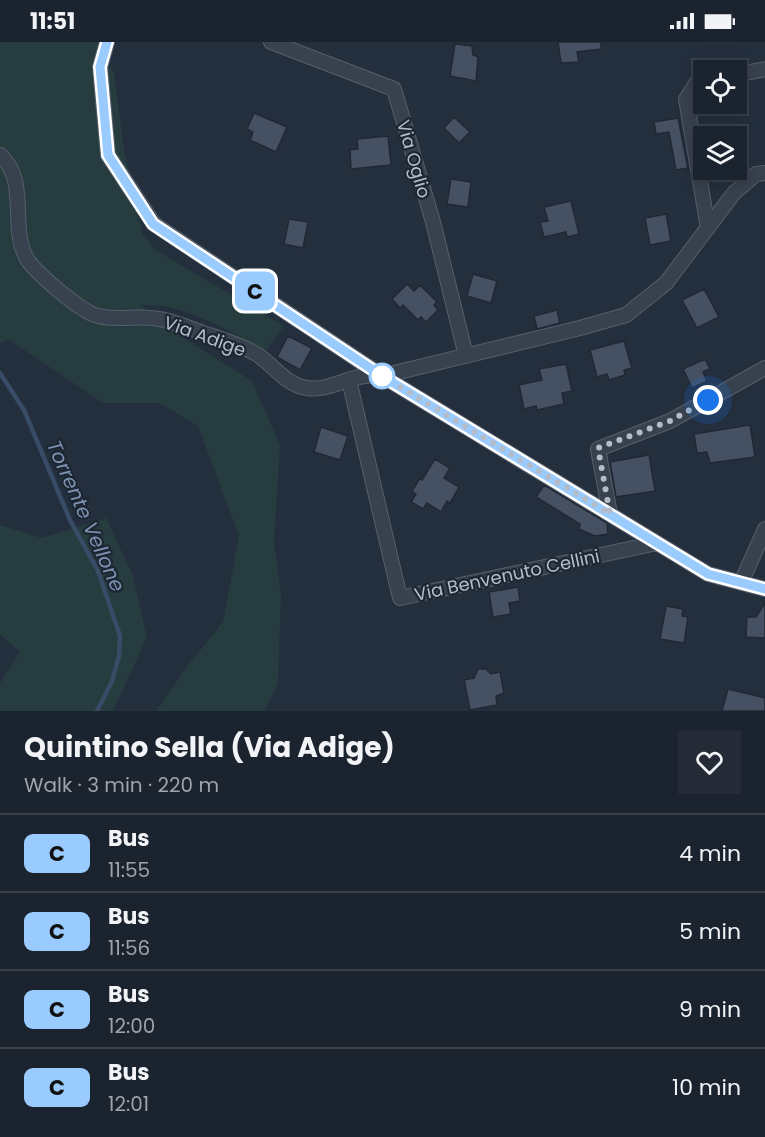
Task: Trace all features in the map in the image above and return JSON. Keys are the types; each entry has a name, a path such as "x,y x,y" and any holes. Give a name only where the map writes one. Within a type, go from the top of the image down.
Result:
{"street":[{"path":"107,42 100,67 108,155 153,224 382,376 708,574 765,589"},
{"name":"Via Oglio","path":"271,42 394,89 433,222 466,356"},
{"path":"747,73 765,69"},
{"path":"693,87 686,99 708,228"},
{"name":"Via Adige","path":"0,155 5,159 14,175 22,247 27,259 39,274 87,312 99,316 153,318 200,331 258,355 292,383 317,388 365,376 382,376 626,315 666,284 734,193 756,174 765,173"},
{"path":"610,514 598,448 670,421 765,369"},
{"name":"Via Benvenuto Cellini","path":"349,381 400,598 657,543"},
{"path":"741,583 765,529"}],"green space":[{"path":"0,42 99,42 97,47 114,72 123,144 142,234 156,250 284,326 266,351 189,313 173,308 140,305 187,340 252,381 280,445 274,543 281,595 278,684 264,711 156,711 189,664 223,622 239,536 198,426 159,403 103,403 8,339 0,344"},
{"path":"106,518 133,576 147,637 113,711 0,711 0,683 20,652 0,634 0,525 42,538"}],"building":[{"path":"558,42 601,42 601,49 577,52 579,62 561,63"},
{"path":"455,44 472,46 473,55 478,57 476,81 450,76"},
{"path":"254,113 287,127 276,152 250,140 253,132 247,129"},
{"path":"454,117 470,132 459,143 444,128"},
{"path":"678,118 688,168 676,170 669,132 656,134 654,122"},
{"path":"388,136 391,165 351,169 350,150 358,149 357,139"},
{"path":"451,179 471,182 468,207 447,204"},
{"path":"571,201 579,234 567,237 566,232 544,237 540,222 548,221 544,207"},
{"path":"666,214 671,241 650,245 645,218"},
{"path":"289,219 308,222 303,248 284,244"},
{"path":"473,274 497,281 491,303 467,296"},
{"path":"407,284 414,291 420,285 437,302 434,305 438,310 426,322 421,317 418,320 403,305 400,308 392,299"},
{"path":"704,289 719,317 697,328 682,300"},
{"path":"557,310 560,323 537,329 534,316"},
{"path":"288,336 312,348 300,370 277,357"},
{"path":"624,341 632,368 624,370 625,375 609,380 607,374 597,377 590,350"},
{"path":"705,359 710,369 703,372 707,381 692,388 683,369"},
{"path":"566,364 572,391 562,393 564,404 537,410 536,406 524,409 519,385 542,380 539,369"},
{"path":"750,425 755,457 710,463 707,452 697,453 694,434"},
{"path":"321,427 348,436 340,460 314,452"},
{"path":"649,455 655,491 616,497 610,462"},
{"path":"435,459 450,468 444,478 459,487 450,503 447,501 441,512 427,503 423,509 411,502 416,494 412,491"},
{"path":"544,485 607,523 608,534 595,536 579,529 580,524 536,497"},
{"path":"518,587 520,601 509,603 511,614 493,617 489,592"},
{"path":"765,603 765,638 746,637 747,617 756,617"},
{"path":"666,606 683,609 682,616 688,617 684,643 660,639"},
{"path":"478,669 486,669 491,674 500,672 504,693 496,696 497,705 470,710 464,680 474,678"},
{"path":"728,689 765,698 765,711 722,711"}],"waterway":[{"name":"Torrente Vellone","path":"0,373 24,410 70,520 98,571 120,636 119,656 112,681 97,711"}],"bus line":[{"name":"C","path":"107,42 100,67 108,155 153,224 382,376 708,574 765,589"}],"route":[{"path":"382,376 610,514 598,448 670,421 708,400"}]}
